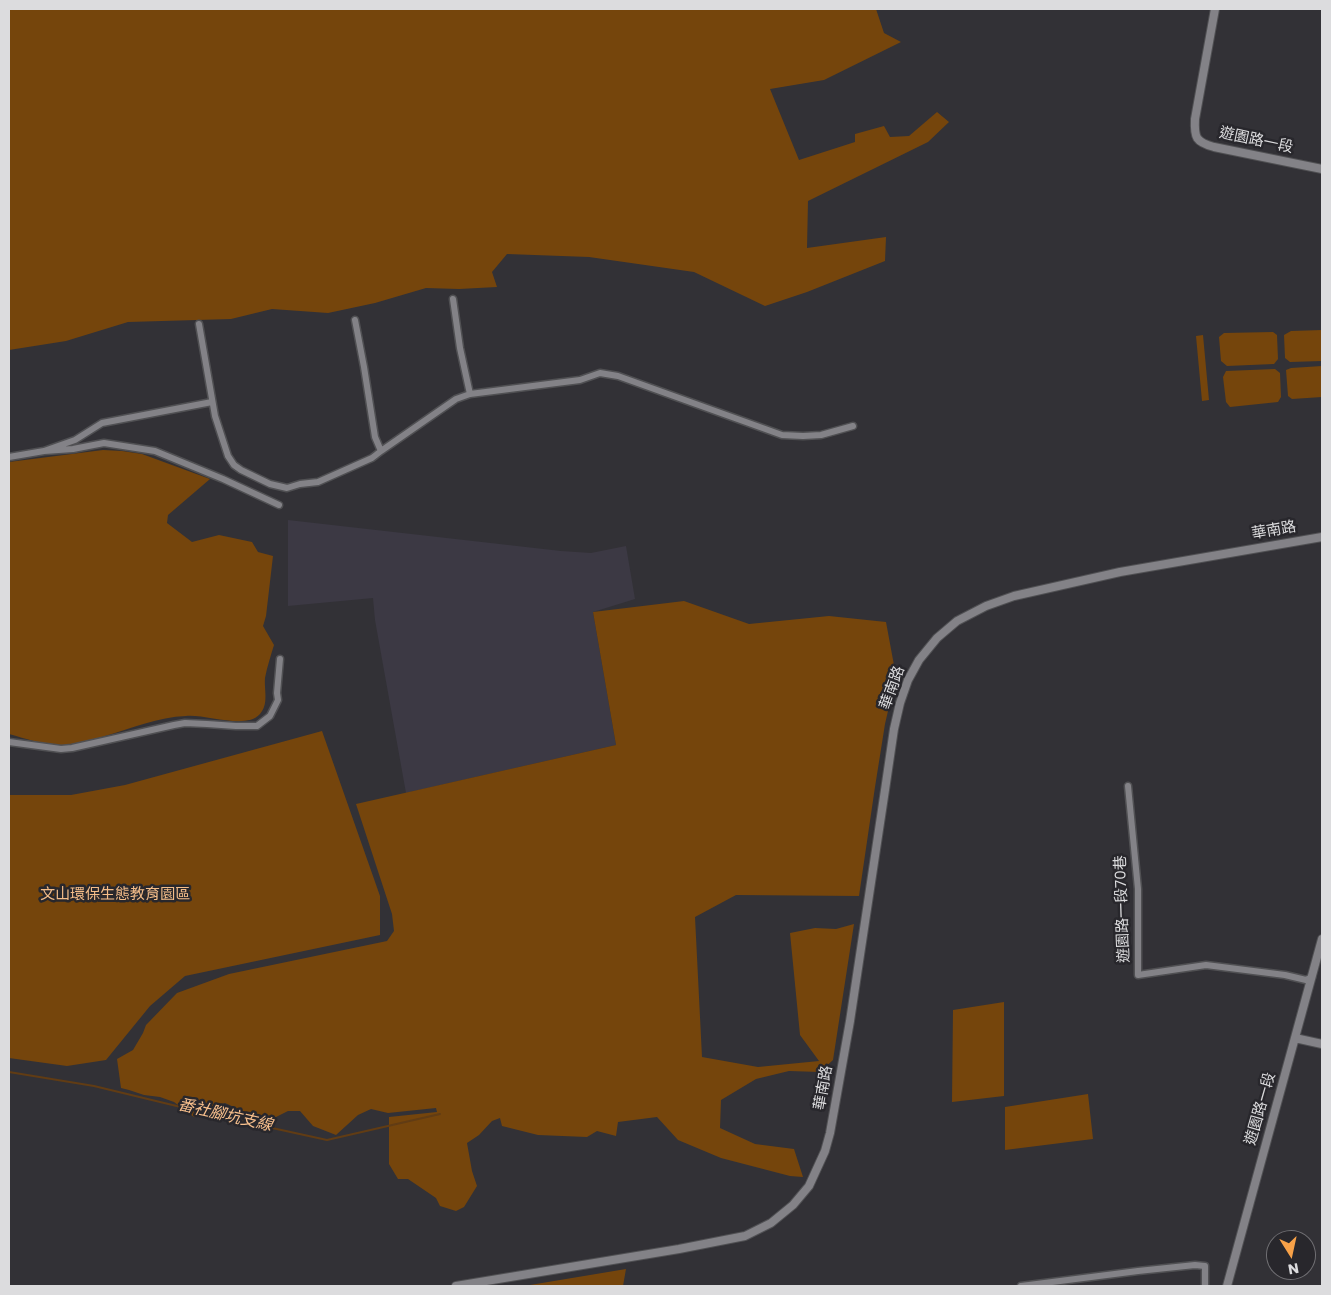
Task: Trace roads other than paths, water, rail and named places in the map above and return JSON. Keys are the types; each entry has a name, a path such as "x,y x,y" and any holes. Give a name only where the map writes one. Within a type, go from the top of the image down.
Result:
{"street":[{"name":"遊園路一段","path":"1214,9 1195,119 1194,132 1199,140 1204,144 1214,147 1322,169"},
{"path":"454,299 460,348 470,394"},
{"path":"355,320 375,437 381,451"},
{"path":"199,324 212,402 228,456 241,470 270,484 287,488 318,482 372,458 456,399 470,394 580,380 600,373 618,376 782,436 821,435 853,426"},
{"path":"9,457 44,450 74,440 102,423 212,402"},
{"path":"44,450 73,450 104,444 155,451 279,504"},
{"name":"華南路","path":"456,1286 679,1249 745,1236 771,1223 793,1205 809,1186 825,1150 830,1133 850,1021 900,703 908,680 919,660 937,638 957,621 986,606 1014,596 1120,572 1322,537"},
{"path":"9,742 61,749 185,723 257,726 270,716 278,700 280,659"},
{"name":"遊園路一段70巷","path":"1128,786 1138,889 1138,975 1206,964 1285,975 1306,980 1312,977"},
{"name":"遊園路一段","path":"1227,1286 1322,939"},
{"path":"1295,1038 1322,1044"},
{"path":"1021,1286 1138,1271 1205,1266 1205,1286"}],"waterway":[{"name":"番社腳坑支線","path":"9,1072 94,1086 327,1140 440,1114"}],"park label":[{"name":"文山環保生態教育園區","path":"115,895"}]}
